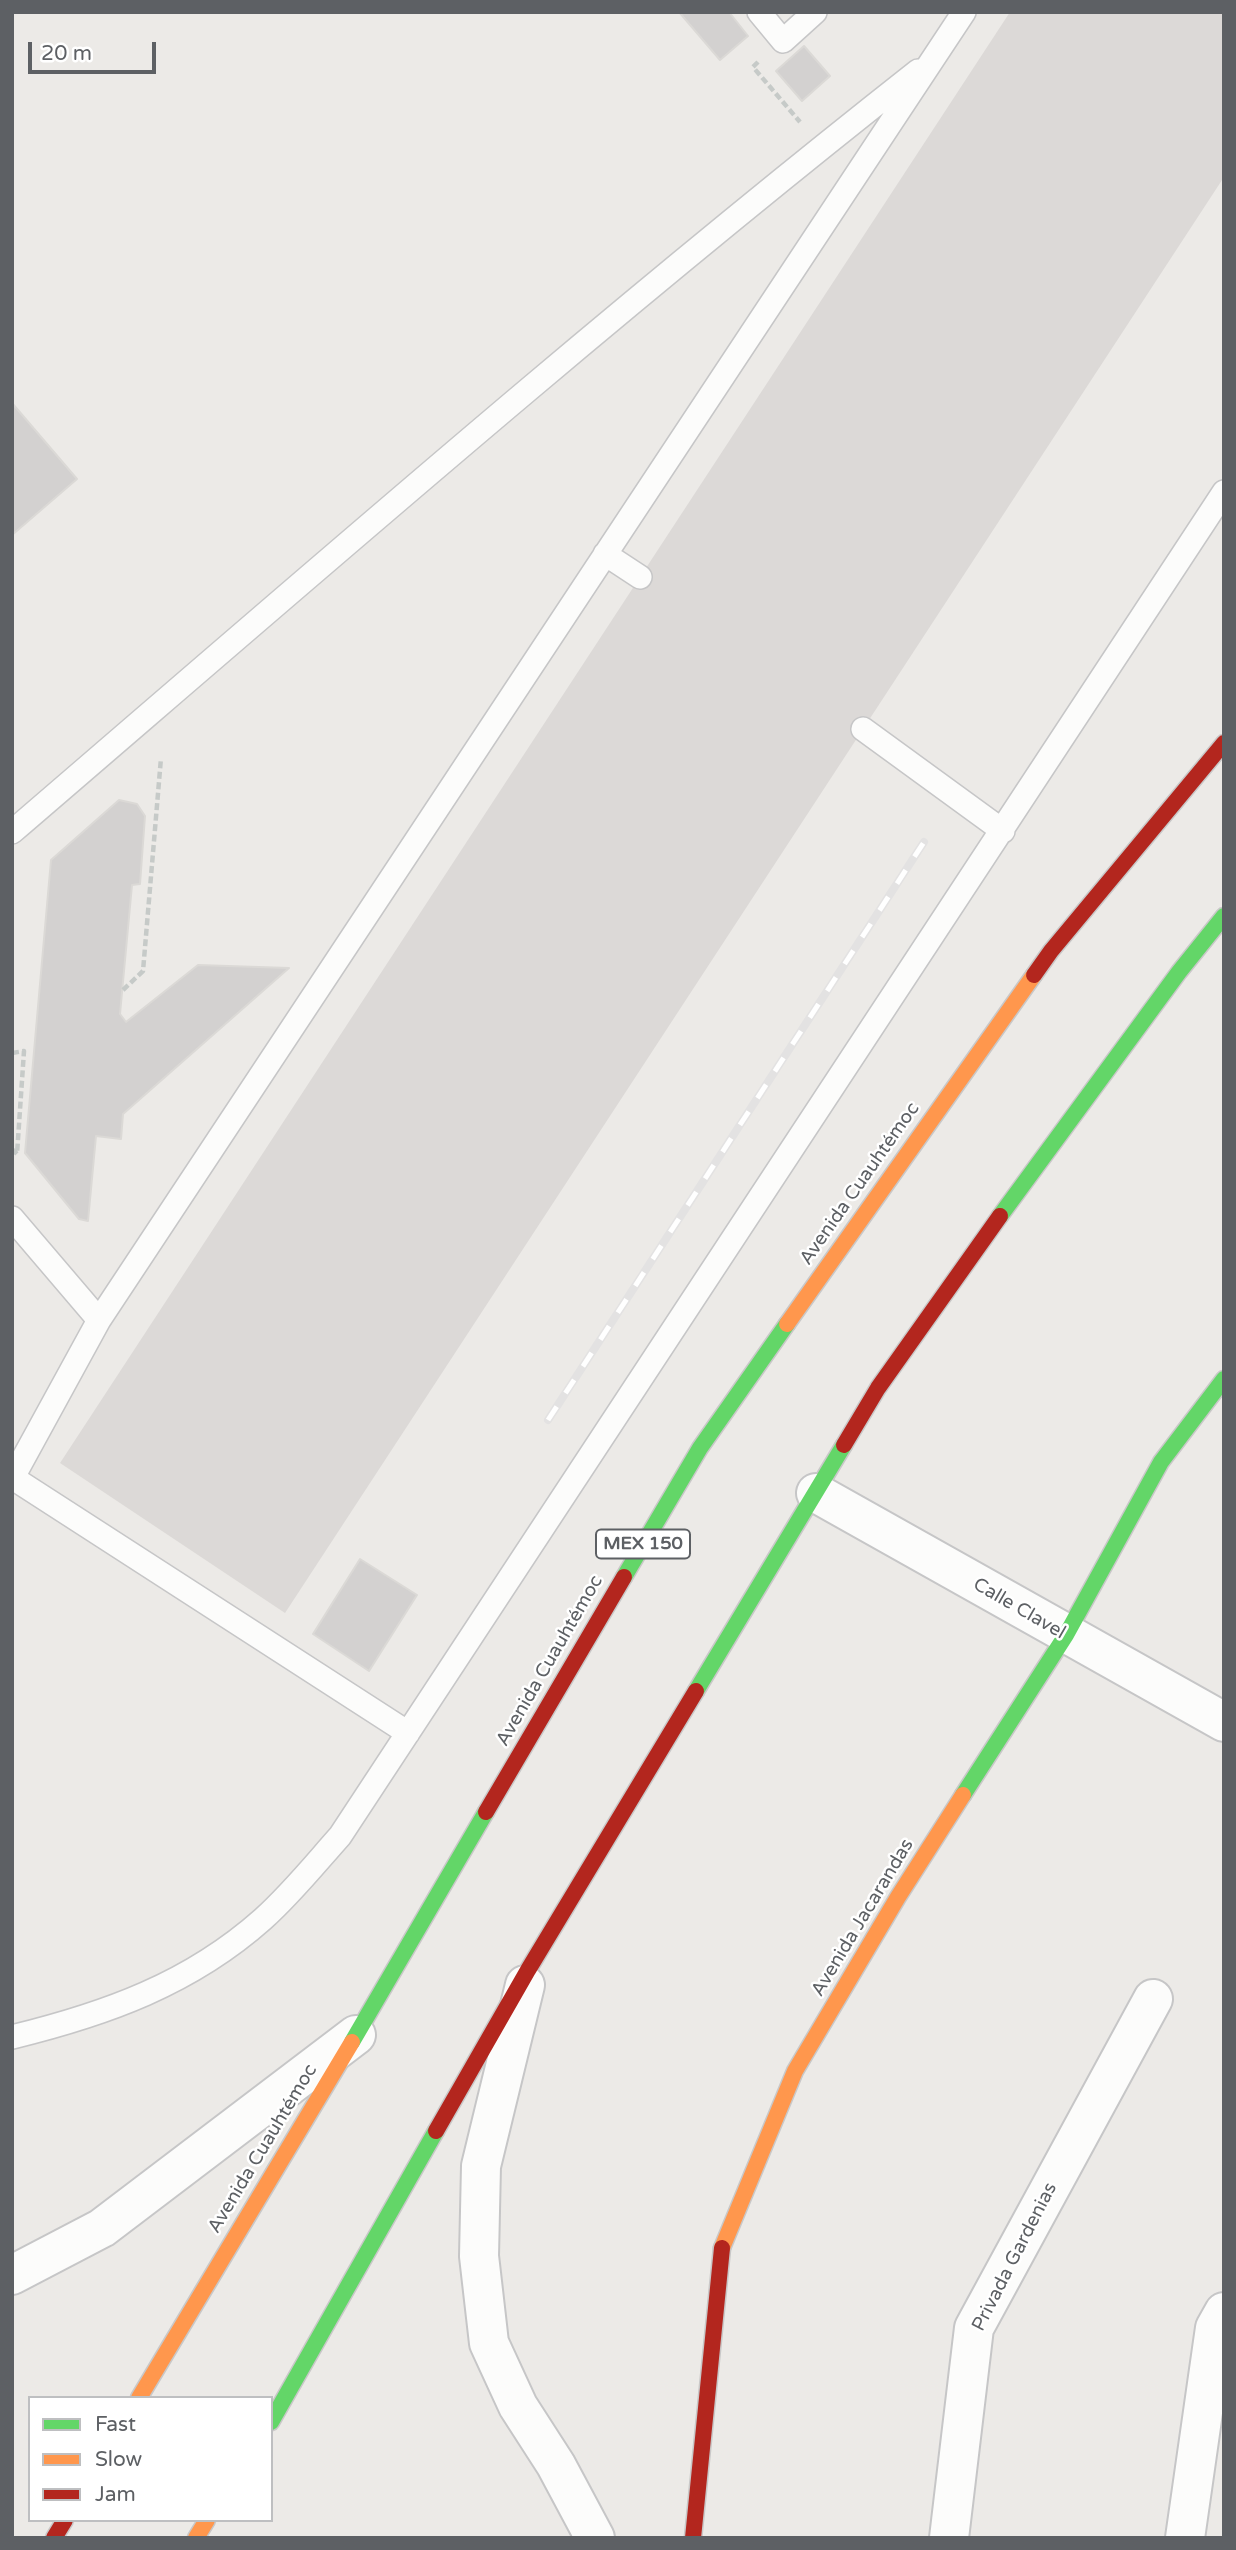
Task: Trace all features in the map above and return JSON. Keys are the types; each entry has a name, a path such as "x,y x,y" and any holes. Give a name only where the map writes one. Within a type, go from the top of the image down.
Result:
{"main road":[{"name":"Avenida Cuauhtémoc","path":"140,2396 356,2035 700,1448 1051,951 1224,743"},
{"path":"273,2418 528,1970 878,1388 1024,1183 1179,972 1224,916"},
{"name":"Avenida Jacarandas","path":"692,2538 721,2249 795,2071 898,1897 1066,1635 1161,1462 1224,1379"},
{"path":"54,2538 64,2522"},
{"path":"196,2538 206,2522"}],"street":[{"name":"Calle Clavel","path":"816,1493 1224,1722"},
{"path":"528,1970 481,2166 479,2256 489,2343 517,2406 556,2465 595,2538"},
{"name":"Privada Gardenias","path":"949,2538 974,2328 1153,1999"},
{"path":"12,2275 102,2228 356,2035"},
{"path":"1185,2538 1215,2328 1224,2312"}],"lane":[{"path":"759,12 783,41 815,12"},
{"path":"408,1733 13,1479 99,1320 964,12"},
{"path":"12,832 492,420 805,160 935,58"},
{"path":"12,2037 112,2009 165,1986 211,1959 262,1919 340,1836 1224,492"},
{"path":"605,554 640,577"},
{"path":"863,729 1003,831"},
{"path":"12,1218 99,1320"}],"path":[{"path":"783,41 753,67 800,122"},
{"path":"123,990 143,971 161,758"},
{"path":"12,1053 24,1051 17,1154 12,1149"}],"shaded area":[{"path":"1010,12 1224,12 1224,177 285,1613 60,1463"}],"building":[{"path":"679,12 729,12 748,36 720,60"},
{"path":"804,46 830,76 802,101 776,71"},
{"path":"12,403 77,479 12,535"},
{"path":"119,800 137,804 145,816 140,884 132,885 120,1014 126,1022 198,965 289,968 123,1114 121,1139 96,1136 88,1221 79,1219 25,1153 51,860"},
{"path":"360,1559 417,1595 369,1671 313,1634"}],"railway":[{"path":"548,1420 924,842"}],"traffic: fast":[{"path":"1000,1216 1179,972 1224,916"},
{"path":"624,1577 700,1448 787,1324"},
{"path":"963,1795 1066,1635 1161,1462 1224,1379"},
{"path":"696,1691 844,1445"},
{"path":"352,2042 486,1812"},
{"path":"273,2418 436,2131"}],"traffic: slow":[{"path":"787,1324 1034,975"},
{"path":"722,2248 795,2071 898,1897 963,1795"},
{"path":"140,2396 352,2042"},
{"path":"196,2538 206,2522"}],"traffic: jam":[{"path":"1034,975 1224,743"},
{"path":"844,1445 878,1388 1000,1216"},
{"path":"486,1812 624,1577"},
{"path":"436,2131 528,1970 696,1691"},
{"path":"693,2538 722,2248"},
{"path":"54,2538 64,2522"}]}
